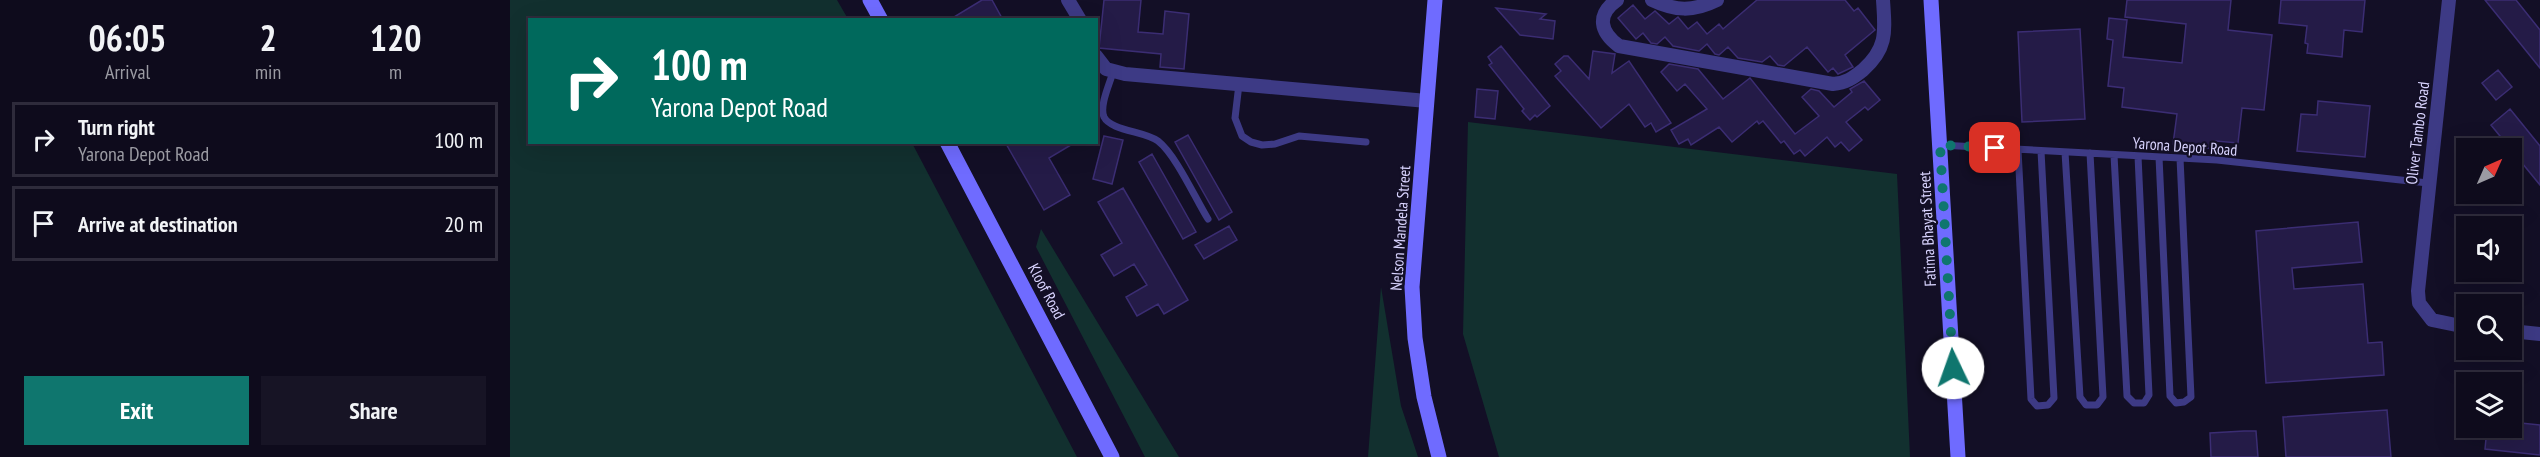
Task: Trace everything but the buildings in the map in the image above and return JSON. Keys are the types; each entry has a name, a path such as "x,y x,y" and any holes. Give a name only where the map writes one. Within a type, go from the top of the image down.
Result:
{"main road":[{"path":"870,0 880,18"},
{"name":"Nelson Mandela Street","path":"1435,0 1412,287 1414,338 1439,457"},
{"name":"Fatima Bhayat Street","path":"1930,0 1958,457"},
{"name":"Kloof Road","path":"948,144 1112,457"}],"street":[{"path":"1068,0 1079,18"},
{"path":"1617,0 1606,9 1603,26 1608,38 1619,46 1833,84 1844,83 1855,76 1878,55 1884,37 1883,0"},
{"path":"1652,0 1676,10 1700,7 1717,0"},
{"name":"Oliver Tambo Road","path":"2449,0 2418,271 2418,297 2424,312 2432,320 2456,325"},
{"path":"1098,61 1113,72 1427,101"},
{"path":"2522,332 2540,334"}],"lane":[{"path":"1113,72 1103,109 1104,117 1110,123 1147,135 1162,145 1208,219"},
{"path":"1239,84 1235,118 1242,135 1251,142 1262,145 1275,144 1299,136 1366,142"},
{"name":"Yarona Depot Road","path":"1940,145 2180,158 2428,183"},
{"path":"2018,150 2031,399 2037,406 2048,405 2054,398 2042,151"},
{"path":"2066,152 2080,397 2086,405 2097,405 2103,397 2090,153"},
{"path":"2114,155 2127,396 2134,403 2144,403 2149,395 2138,156"},
{"path":"2159,157 2170,396 2176,403 2184,402 2191,397 2180,158"}],"green space":[{"path":"510,0 837,0 847,18 528,18 528,144 913,144 1077,457 510,457"},
{"path":"1468,122 1897,174 1910,457 1499,457 1463,334"},
{"path":"1041,229 1179,457 1145,457 1036,247"},
{"path":"1381,287 1401,406 1418,457 1368,457"}],"route":[{"path":"1953,368 1940,145 1995,148"}]}
